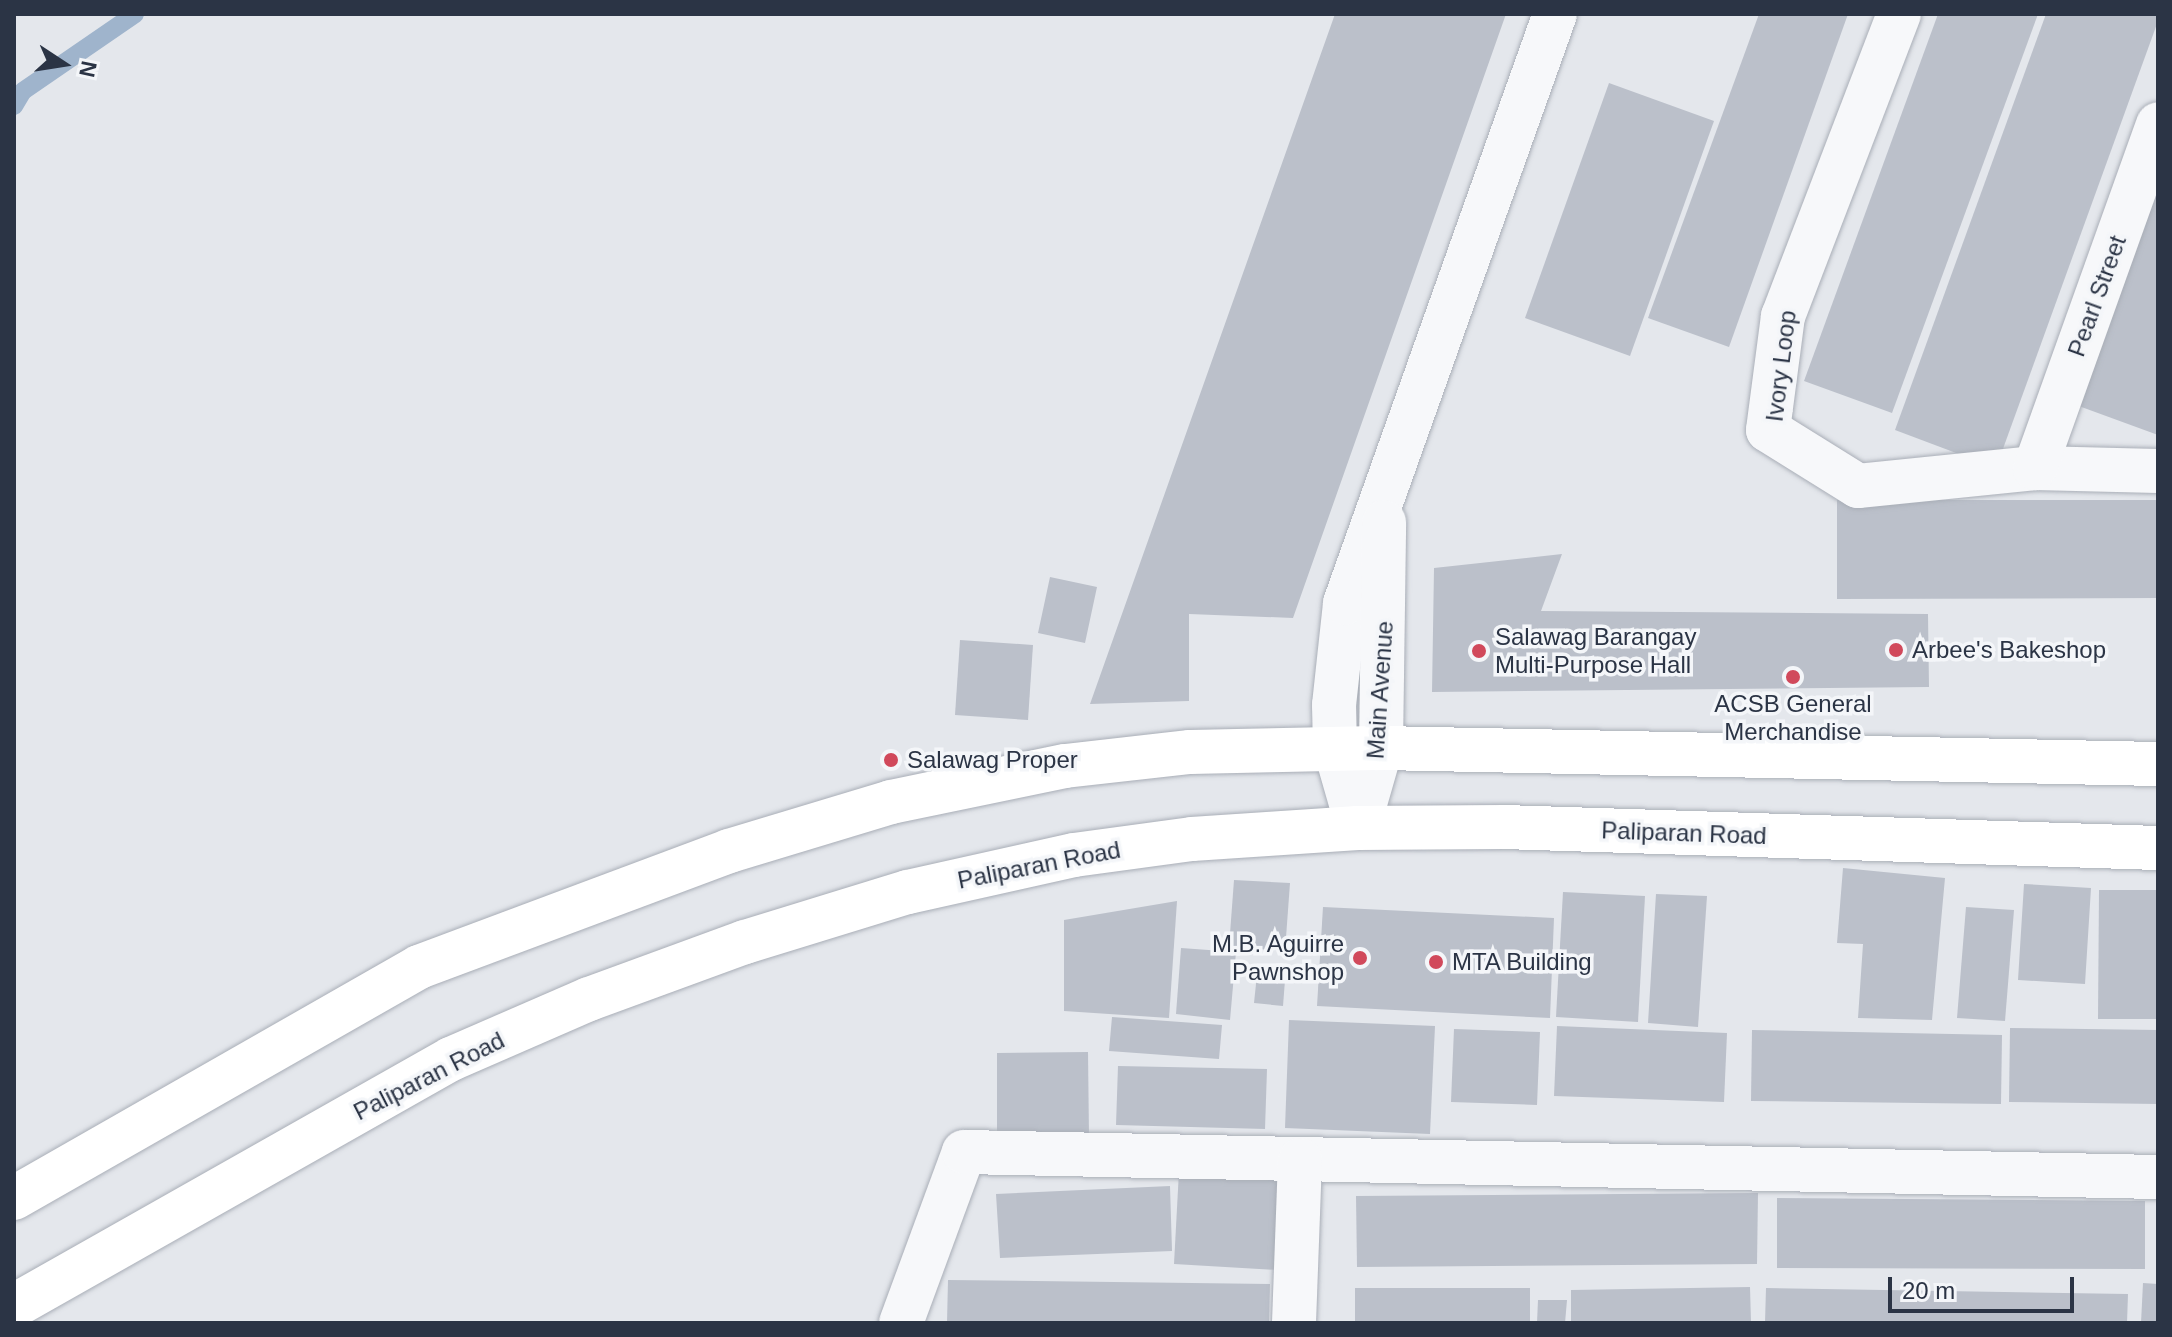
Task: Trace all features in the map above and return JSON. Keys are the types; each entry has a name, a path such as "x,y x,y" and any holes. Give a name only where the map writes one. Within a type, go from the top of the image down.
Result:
{"main road":[{"path":"14,1198 419,967 729,851 891,802 1065,766 1190,752 1335,748 2158,764"},
{"name":"Paliparan Road","path":"14,1306 451,1059 589,999 745,942 908,892 1074,855 1192,839 1358,828 1504,827 2158,848"}],"street":[{"name":"Main Avenue","path":"1358,828 1335,748 1334,705 1345,603 1555,14"},
{"name":"Ivory Loop","path":"1899,14 1783,316 1768,430 1858,486 2035,468 2158,471"},
{"name":"Pearl Street","path":"2035,468 2158,124"},
{"name":"Main Avenue","path":"1358,828 1381,748 1384,492"},
{"path":"901,1323 964,1152 2158,1177"},
{"path":"1294,1323 1300,1160"}],"building":[{"path":"1335,14 1506,14 1293,618 1189,614 1189,701 1090,704"},
{"path":"1759,14 1848,14 1729,347 1648,318"},
{"path":"1938,14 2038,14 1892,413 1804,381"},
{"path":"2046,14 2158,14 2158,21 1996,468 1895,430"},
{"path":"1609,83 1714,121 1630,356 1525,318"},
{"path":"2158,180 2158,435 2076,405"},
{"path":"1837,500 2158,500 2158,598 1837,599"},
{"path":"1562,554 1541,611 1928,614 1929,687 1432,692 1434,568"},
{"path":"1050,577 1097,587 1085,643 1038,633"},
{"path":"960,640 1033,645 1028,720 955,715"},
{"path":"1843,868 1945,878 1932,1020 1858,1018 1863,944 1837,943"},
{"path":"1234,880 1290,883 1285,951 1229,947"},
{"path":"2024,884 2091,888 2085,984 2018,980"},
{"path":"2099,890 2158,890 2158,1019 2098,1019"},
{"path":"1563,892 1645,896 1638,1022 1556,1017"},
{"path":"1656,894 1707,896 1698,1027 1648,1023"},
{"path":"1177,901 1169,1018 1064,1011 1064,920"},
{"name":"MTA Building","path":"1323,907 1554,918 1550,1018 1317,1006"},
{"path":"1966,907 2014,910 2005,1021 1957,1018"},
{"path":"1181,948 1236,952 1230,1020 1176,1014"},
{"path":"1258,965 1286,967 1283,1006 1254,1003"},
{"path":"1112,1017 1222,1025 1219,1059 1109,1051"},
{"path":"1289,1020 1435,1026 1430,1134 1285,1128"},
{"path":"1557,1026 1727,1033 1724,1102 1554,1096"},
{"path":"2010,1028 2158,1030 2158,1104 2009,1102"},
{"path":"1454,1029 1540,1032 1537,1105 1451,1102"},
{"path":"1752,1030 2002,1035 2001,1104 1751,1101"},
{"path":"1088,1052 1089,1138 997,1140 997,1053"},
{"path":"1118,1066 1267,1069 1265,1129 1116,1125"},
{"path":"1179,1171 1284,1177 1278,1270 1174,1264"},
{"path":"1170,1186 1172,1251 1000,1258 996,1194"},
{"path":"1758,1193 1757,1264 1357,1267 1356,1196"},
{"path":"1777,1198 2145,1201 2145,1269 1777,1268"},
{"path":"948,1280 1270,1284 1269,1323 947,1323"},
{"path":"2143,1283 2158,1284 2158,1323 2141,1323"},
{"path":"1750,1287 1751,1323 1571,1323 1571,1290"},
{"path":"1355,1288 1530,1288 1530,1323 1355,1323"},
{"path":"1766,1288 2128,1294 2127,1323 1765,1323"},
{"path":"1538,1300 1567,1300 1565,1323 1537,1323"}],"waterway":[{"path":"14,106 23,91 135,14"}],"place":[{"name":"Arbee's Bakeshop","path":"1896,650"},
{"name":"Salawag Barangay Multi-Purpose Hall","path":"1479,651"},
{"name":"ACSB General Merchandise","path":"1793,677"},
{"name":"Salawag Proper","path":"891,760"},
{"name":"M.B. Aguirre Pawnshop","path":"1360,958"},
{"name":"MTA Building","path":"1436,962"}]}
